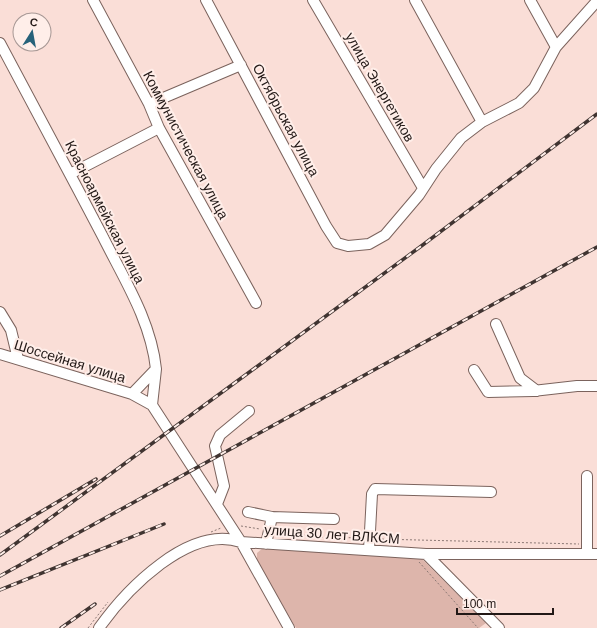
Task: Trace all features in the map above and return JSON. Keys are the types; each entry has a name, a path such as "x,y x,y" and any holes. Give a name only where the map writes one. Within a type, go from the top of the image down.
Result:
{"street":[{"name":"Коммунистическая улица","path":"93,0 149,104 159,128 256,303"},
{"name":"Октябрьская улица","path":"206,0 326,226 337,243 348,246 369,244 385,235 423,188"},
{"name":"улица Энергетиков","path":"313,0 423,188"},
{"path":"415,0 482,122"},
{"path":"530,0 556,47"},
{"path":"423,188 461,138 482,122 519,103 534,88 556,47 597,1"},
{"name":"Красноармейская улица","path":"0,43 139,308 152,344 156,369 152,405"},
{"path":"149,104 241,65"},
{"path":"70,174 159,128"},
{"path":"0,312 11,330 18,359"},
{"path":"496,324 520,378 536,391"},
{"name":"Шоссейная улица","path":"0,354 67,376 132,394 152,405"},
{"path":"132,394 156,369"},
{"path":"474,370 488,392 536,391 577,386 597,386"},
{"path":"152,405 241,542 289,628"},
{"path":"217,504 224,486 215,446 220,435 249,411"},
{"path":"587,476 592,554"},
{"path":"369,550 372,494 375,488 491,492"},
{"path":"248,512 272,517 334,519"},
{"path":"266,544 272,517"},
{"name":"улица 30 лет ВЛКСМ","path":"99,628 132,587 156,568 175,555 194,545 212,539 228,538 241,542 426,554 592,554"},
{"path":"426,554 499,628"}],"path":[{"path":"284,545 285,533"},
{"path":"415,558 478,628"}],"shaded area":[{"path":"263,548 418,555 486,623 479,628 296,628 257,561 257,553"}],"railway":[{"path":"0,555 420,247 597,114"},
{"path":"0,576 597,247"},
{"path":"0,536 96,479"},
{"path":"0,590 164,524"},
{"path":"61,628 95,604"}]}
